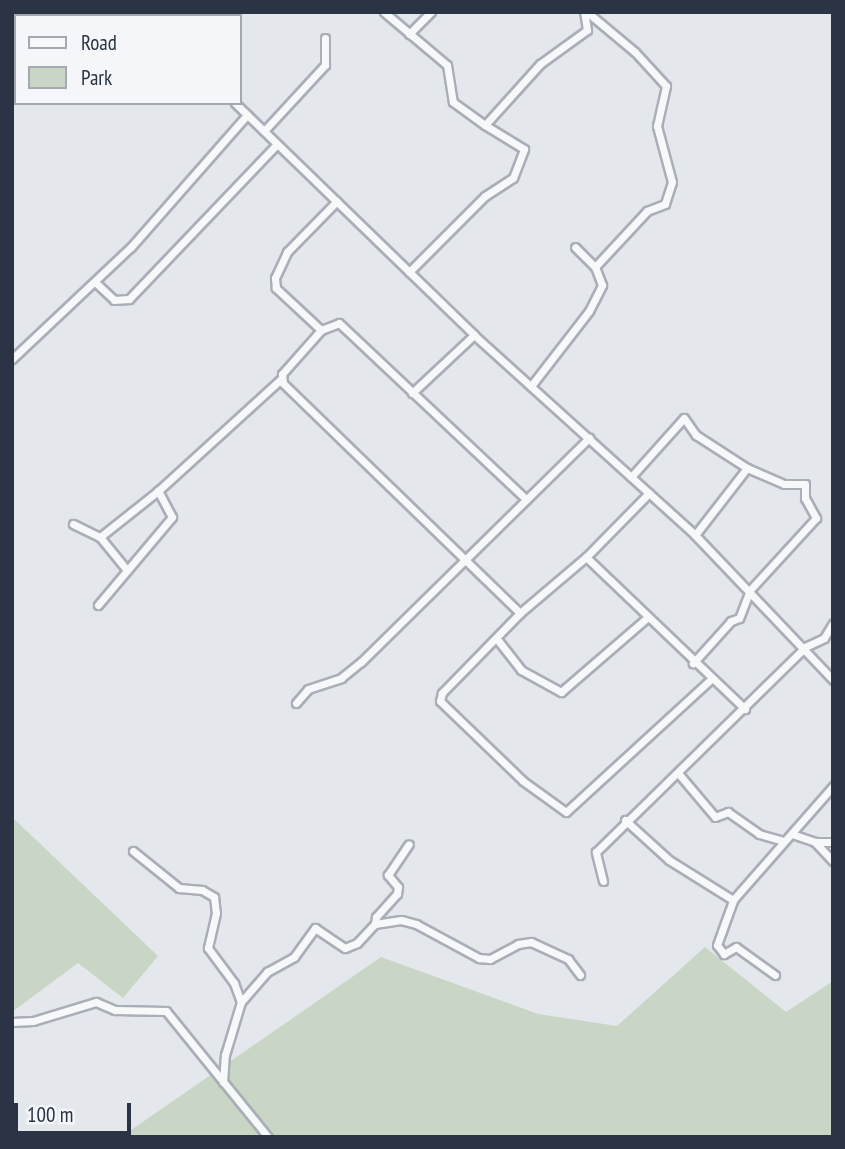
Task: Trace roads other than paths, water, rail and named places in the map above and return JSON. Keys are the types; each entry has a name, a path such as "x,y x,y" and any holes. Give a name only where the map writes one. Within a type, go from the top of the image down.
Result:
{"street":[{"path":"384,12 447,65 453,102 524,149 513,178 485,196 409,272"},
{"path":"409,34 431,12"},
{"path":"485,125 540,64 587,30 585,12"},
{"path":"585,12 635,52 666,86 657,126 672,182 665,204 647,212 595,267"},
{"path":"264,131 325,65 325,38"},
{"path":"237,105 474,335 695,535 833,680"},
{"path":"12,359 95,282 247,115"},
{"path":"95,282 114,300 129,299 277,144"},
{"path":"321,330 276,288 275,278 287,252 337,201"},
{"path":"531,386 589,311 601,285 595,267 575,247"},
{"path":"100,537 158,491 281,379 321,330 340,323 526,499"},
{"path":"412,393 474,335"},
{"path":"281,379 520,613"},
{"path":"631,477 684,418 696,435 747,468 784,484 805,484 805,498 817,518 750,590 739,618 731,621 693,663"},
{"path":"296,703 308,689 341,678 360,662 589,438"},
{"path":"695,535 747,468"},
{"path":"98,605 172,517 158,491"},
{"path":"649,493 586,557 520,613 442,693 440,701 523,781 566,811 710,680"},
{"path":"73,524 100,537 126,569"},
{"path":"586,557 710,680 745,709"},
{"path":"497,639 521,670 561,692 648,617"},
{"path":"603,881 596,852 625,820 745,709 805,648 824,638 833,623"},
{"path":"678,773 715,817 728,812 760,834 783,841"},
{"path":"775,975 736,947 724,954 717,945 733,900 833,786"},
{"path":"625,820 669,860 733,900"},
{"path":"792,834 815,842 833,842"},
{"path":"815,842 833,861"},
{"path":"223,1082 227,1045 241,1002 267,972 293,957 315,928 345,948 357,943 397,894 398,887 388,875 409,844"},
{"path":"133,851 179,888 211,892 216,913 208,948 234,983 241,1002"},
{"path":"375,924 416,924 479,958 491,959 518,944 531,942 568,959 580,975"},
{"path":"12,1022 33,1021 96,1002 116,1010 166,1011 268,1137"}]}
